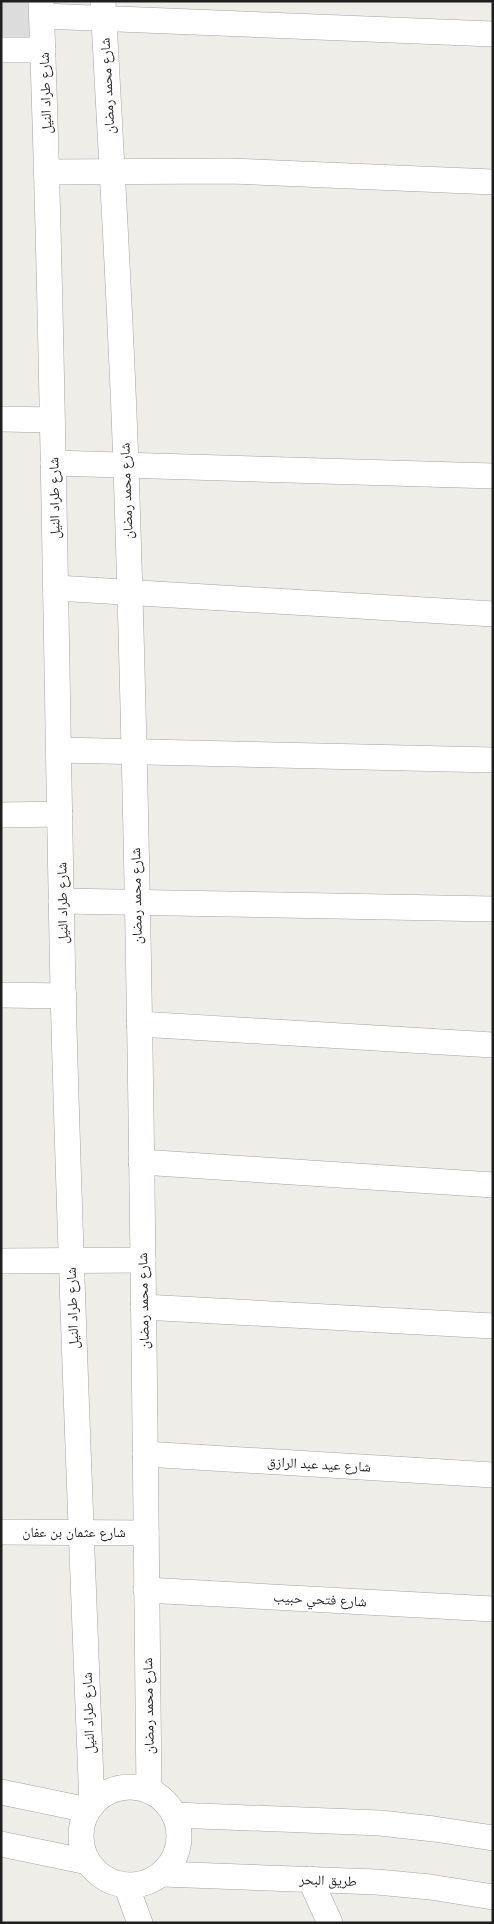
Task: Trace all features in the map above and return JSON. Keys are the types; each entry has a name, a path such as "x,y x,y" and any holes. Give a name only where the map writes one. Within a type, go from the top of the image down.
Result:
{"street":[{"path":"42,8 104,9 493,34"},
{"name":"شارع طراد النيل","path":"42,8 48,172 61,901 70,1260 90,1807"},
{"name":"شارع محمد رمضان","path":"104,9 126,465 139,1024 149,1791"},
{"path":"1,50 43,50"},
{"path":"48,172 231,171 493,182"},
{"path":"1,419 52,420"},
{"path":"53,463 493,476"},
{"path":"56,588 493,614"},
{"path":"59,750 493,760"},
{"path":"1,815 60,814"},
{"path":"61,901 493,909"},
{"path":"1,994 64,996"},
{"path":"139,1024 493,1045"},
{"path":"141,1162 493,1185"},
{"path":"1,1261 143,1260"},
{"path":"143,1307 493,1326"},
{"name":"شارع عيد عبد الرازق","path":"145,1454 493,1474"},
{"name":"شارع عثمان بن عفان","path":"1,1532 146,1533"},
{"name":"شارع فتحي حبيب","path":"146,1590 493,1609"},
{"path":"124,1787 149,1791 159,1796 174,1815 179,1827 177,1853 171,1865 151,1881 126,1886 110,1882 98,1874 88,1862 82,1850 80,1836 82,1823 90,1807 101,1796 112,1790 124,1787"},
{"path":"1,1792 90,1807"},
{"path":"174,1815 380,1823 493,1838"},
{"path":"1,1844 88,1862"},
{"name":"طريق البحر","path":"162,1874 404,1884 493,1897"},
{"path":"310,1880 330,1923"},
{"path":"126,1886 140,1923"}],"shaded area":[{"path":"1,1 31,1 32,38 1,38"}]}
